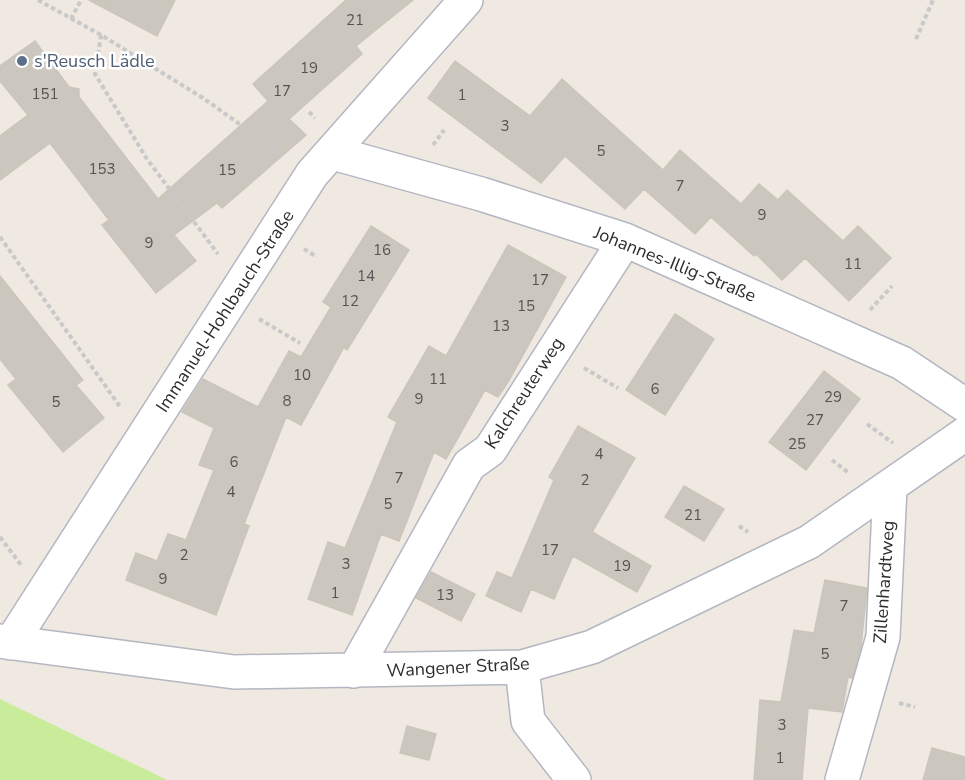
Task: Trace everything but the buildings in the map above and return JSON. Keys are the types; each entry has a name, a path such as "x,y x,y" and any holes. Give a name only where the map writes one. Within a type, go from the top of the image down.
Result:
{"street":[{"name":"Immanuel-Hohlbauch-Straße","path":"5,642 143,438 322,164 466,0"},
{"name":"Johannes-Illig-Straße","path":"322,164 481,194 625,240 902,363 965,405"},
{"name":"Kalchreuterweg","path":"354,671 469,465 490,450 625,240"},
{"name":"Wangener Straße","path":"5,642 234,672 522,667 592,647 809,542 965,434"},
{"name":"Zillenhardtweg","path":"843,780 883,637 890,487"},
{"path":"522,667 528,721 574,780"}],"path":[{"path":"38,0 101,35 203,98 322,164"},
{"path":"71,19 81,0"},
{"path":"916,39 933,0"},
{"path":"101,35 95,74 147,159 236,293 300,343"},
{"path":"0,237 143,438"}],"green space":[{"path":"0,699 167,780 0,780"}],"place":[{"name":"s'Reusch Lädle","path":"22,61"}]}
